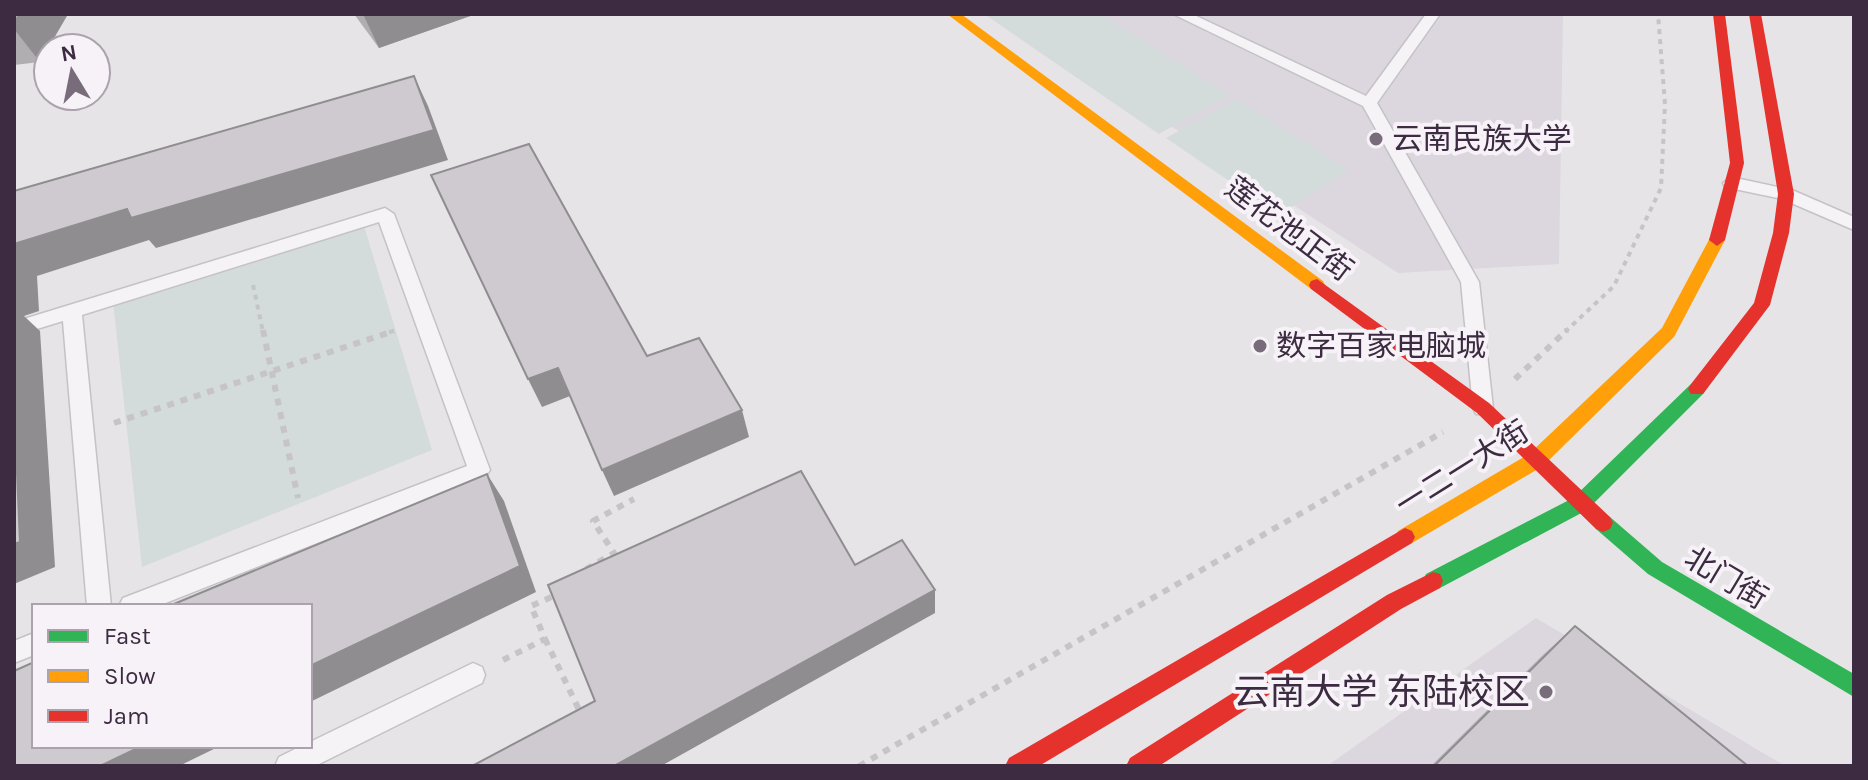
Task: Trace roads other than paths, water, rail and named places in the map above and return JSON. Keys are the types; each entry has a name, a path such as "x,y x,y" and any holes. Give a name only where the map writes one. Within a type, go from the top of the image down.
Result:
{"main road":[{"name":"莲花池正街","path":"953,14 1483,408 1580,504"},
{"name":"一二一大街","path":"1017,766 1536,460 1668,332 1716,246 1737,163 1719,14"},
{"path":"1138,766 1394,602 1580,504 1688,400 1762,305 1781,233 1786,194 1755,14"},
{"name":"北门街","path":"1580,504 1655,568 1854,686"}],"lane":[{"path":"1180,14 1369,103 1470,282 1483,408"},
{"path":"1369,103 1433,14"},
{"path":"1731,183 1786,194 1854,224"},
{"path":"14,329 385,214 479,470 136,604"},
{"path":"72,311 99,604"},
{"path":"288,766 473,675"}],"place":[{"name":"云南民族大学","path":"1376,139"},
{"name":"数字百家电脑城","path":"1260,346"},
{"name":"云南大学 东陆校区","path":"1546,692"}]}
